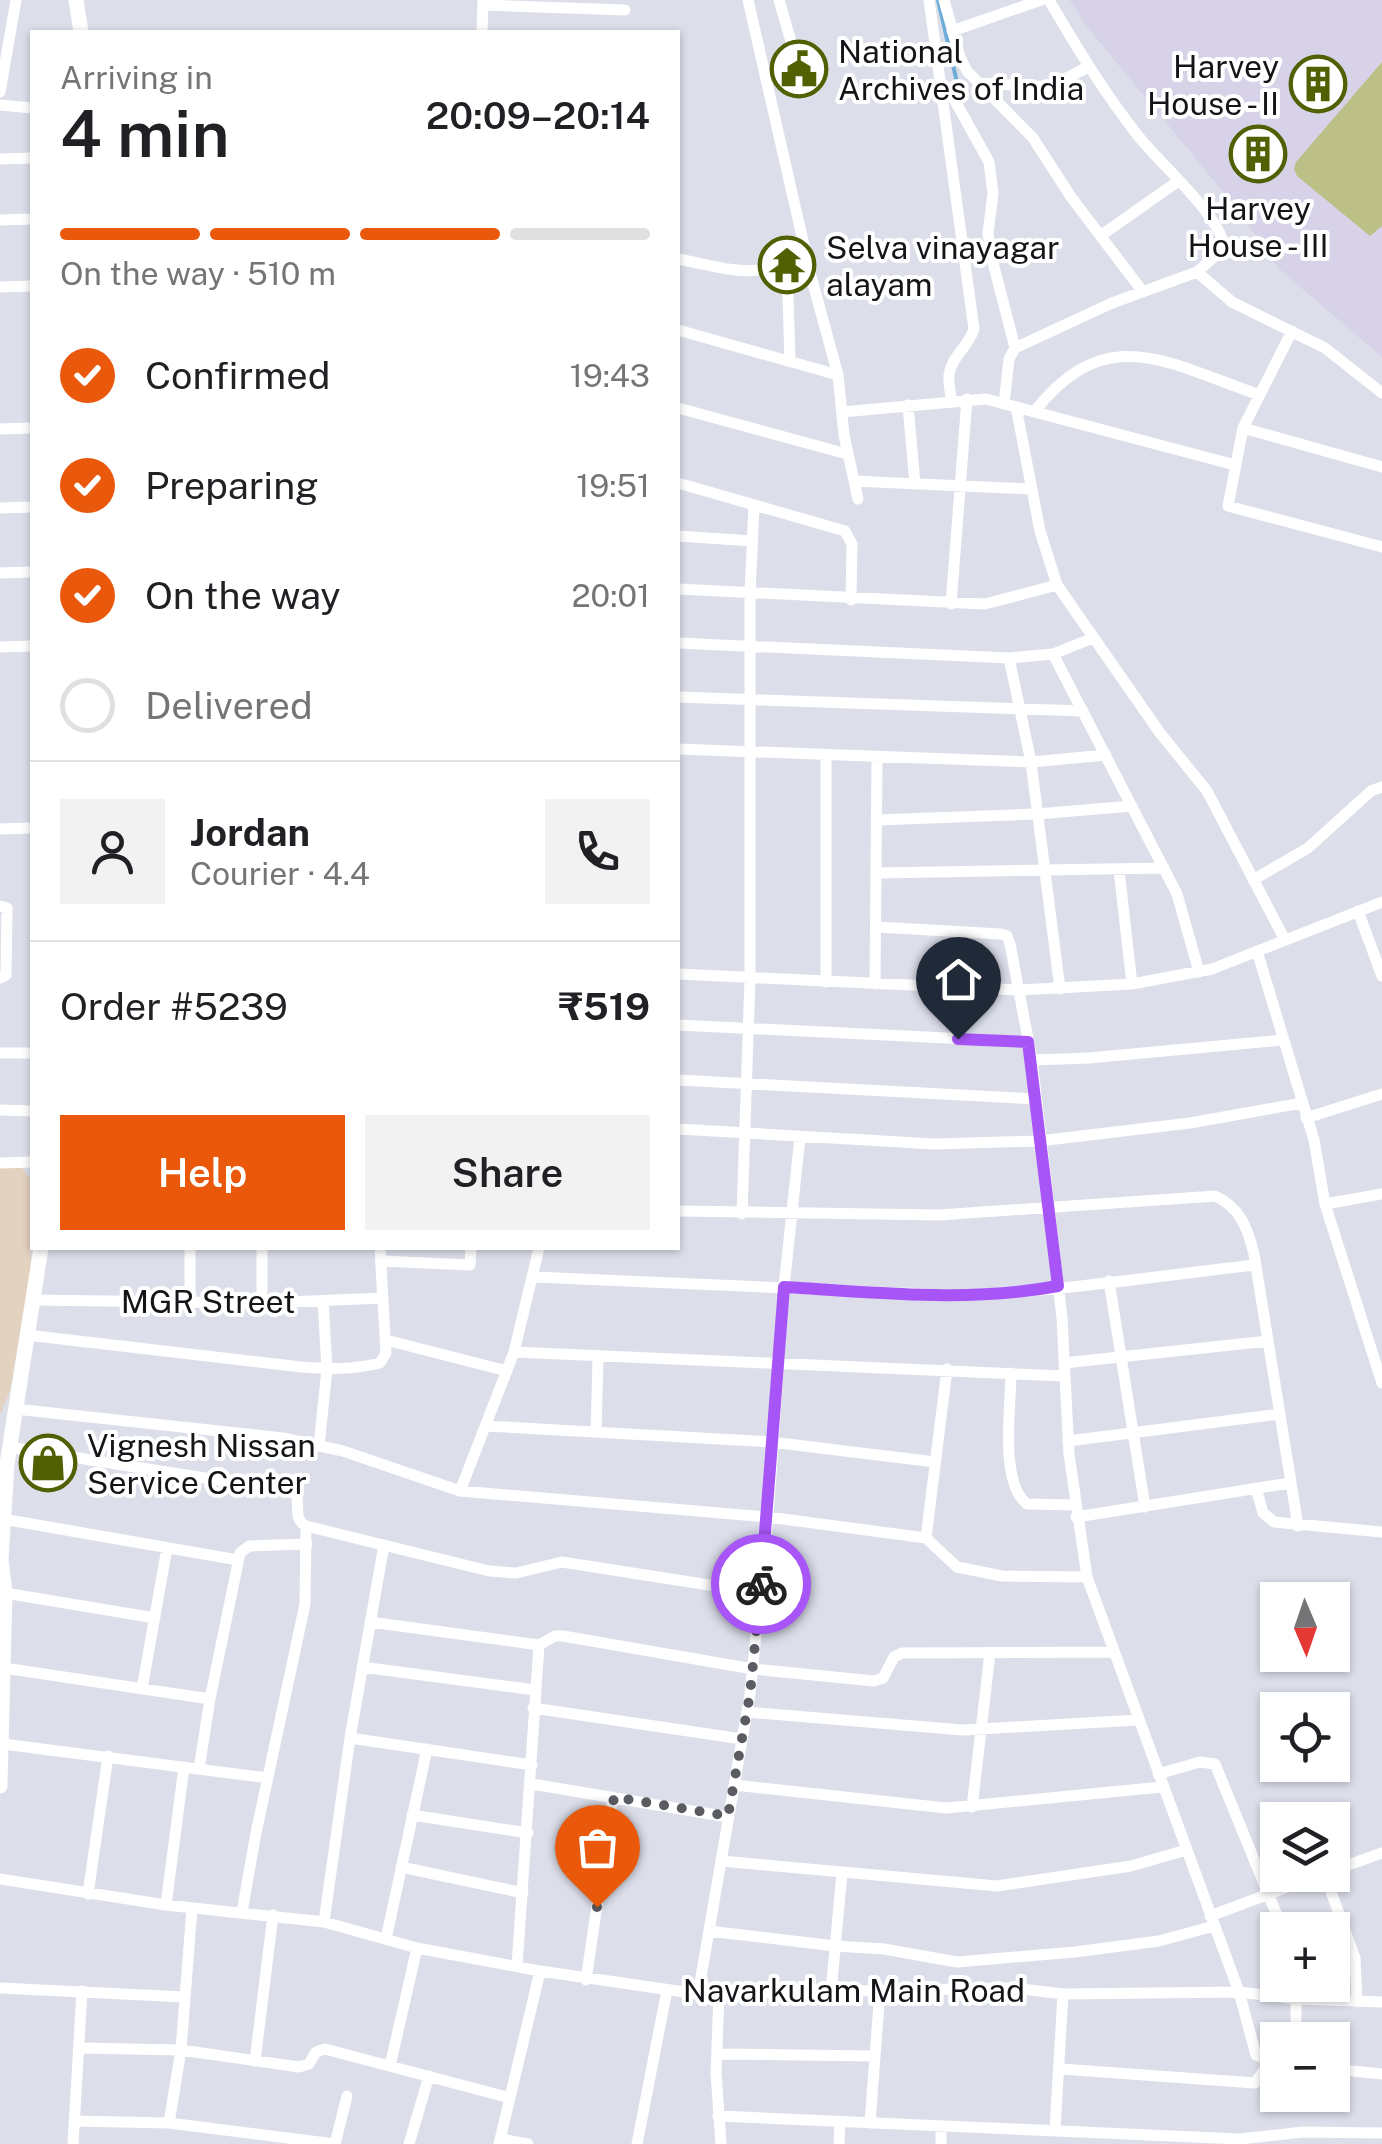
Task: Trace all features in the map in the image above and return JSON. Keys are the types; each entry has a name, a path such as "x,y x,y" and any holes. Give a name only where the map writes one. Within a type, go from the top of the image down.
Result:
{"street":[{"path":"0,92 16,0"},
{"path":"748,0 838,375 847,454 858,499"},
{"path":"779,0 799,69"},
{"path":"929,0 974,330 970,342 952,364 951,401"},
{"path":"944,0 960,56 978,83 1034,138 1071,197 1144,292"},
{"path":"952,31 1040,0"},
{"path":"1049,0 1088,67 1177,182 1216,224 1225,248 1197,272 1015,348 1009,359 1010,405 1047,560 1057,585 1160,733 1207,791 1285,940"},
{"path":"79,2 81,30"},
{"path":"482,30 483,2 625,10"},
{"path":"978,83 1048,86 1088,67"},
{"path":"940,90 954,99 988,162 993,193 988,233 991,255 1015,348"},
{"path":"0,105 30,108"},
{"path":"0,159 30,158"},
{"path":"1103,234 1177,182"},
{"path":"0,220 30,218"},
{"path":"680,260 759,272 806,253"},
{"path":"787,263 790,362"},
{"path":"1197,272 1222,296 1325,348 1382,393"},
{"path":"0,288 30,286"},
{"path":"680,331 838,375"},
{"path":"1292,331 1244,428 1228,506 1382,548"},
{"path":"1034,412 1072,374 1126,354 1152,358 1258,394"},
{"path":"951,604 967,399"},
{"path":"842,412 967,399 1010,405 1235,465"},
{"path":"908,406 915,484"},
{"path":"680,409 847,454"},
{"path":"0,429 30,428"},
{"path":"1244,428 1382,467"},
{"path":"854,481 1032,489"},
{"path":"680,484 844,531 852,544 851,600"},
{"path":"742,1214 750,979 750,594 754,505"},
{"path":"0,508 30,507"},
{"path":"680,536 752,541"},
{"path":"0,573 30,572"},
{"path":"680,589 951,604 1008,600 1057,585"},
{"path":"680,643 1009,658 1053,654 1094,638"},
{"path":"0,647 30,646"},
{"path":"1053,654 1176,894 1199,972"},
{"path":"1009,658 1030,762 1060,989"},
{"path":"680,697 1083,711"},
{"path":"680,749 1030,762 1106,755"},
{"path":"826,754 826,982"},
{"path":"876,984 877,756"},
{"path":"1253,880 1308,848 1371,792 1382,787"},
{"path":"877,820 1132,806"},
{"path":"0,828 30,828"},
{"path":"877,873 1164,868"},
{"path":"1119,870 1132,984"},
{"path":"680,974 1019,990 1132,984 1199,972 1382,902"},
{"path":"0,906 6,907 2,978"},
{"path":"1358,912 1382,976"},
{"path":"877,926 1002,934 1010,944 1032,1060 1058,1286 1068,1441 1088,1577 1112,1652 1239,1992 1256,2055 1260,2057"},
{"path":"1257,951 1314,1140 1326,1204 1376,1343 1382,1383"},
{"path":"680,1025 1028,1042"},
{"path":"1032,1060 1283,1040"},
{"path":"0,1053 30,1053"},
{"path":"680,1080 1034,1099"},
{"path":"1306,1118 1382,1094"},
{"path":"680,1129 934,1144 1040,1141 1190,1123 1302,1103"},
{"path":"0,1110 30,1111"},
{"path":"698,1994 753,1668 800,1137"},
{"path":"0,1163 30,1162"},
{"path":"1326,1204 1382,1194"},
{"path":"680,1210 940,1215 1215,1196 1228,1202 1248,1229 1256,1265 1298,1526"},
{"path":"0,1786 5,1457 41,1250"},
{"path":"190,1250 190,1300"},
{"path":"262,1250 262,1303"},
{"path":"27,1335 327,1369 380,1363 386,1353 381,1254 470,1264 471,1250"},
{"path":"460,1491 514,1352 539,1250"},
{"path":"534,1277 947,1295 1014,1294 1256,1265"},
{"path":"1110,1280 1145,1507"},
{"name":"MGR Street","path":"32,1300 262,1303 384,1298"},
{"path":"319,1446 327,1369 323,1301"},
{"path":"386,1340 507,1371"},
{"path":"514,1352 1012,1373 1268,1341"},
{"path":"596,1432 598,1358"},
{"path":"926,1538 946,1369"},
{"path":"1012,1373 1010,1472 1017,1494 1027,1504 1076,1511 1145,1507 1290,1483"},
{"path":"15,1409 250,1434 319,1446 460,1491 768,1517 926,1538 957,1568 1002,1576 1088,1577"},
{"path":"1068,1441 1280,1414"},
{"path":"486,1426 771,1442 936,1462"},
{"path":"5,1457 287,1491 296,1494 297,1516 306,1526 489,1571 516,1573 562,1562 760,1593"},
{"path":"1256,1488 1267,1518 1298,1526 1382,1532"},
{"path":"3,1518 238,1560"},
{"path":"242,1912 305,1604 306,1526"},
{"path":"199,1769 240,1552 249,1546 307,1544"},
{"path":"324,1922 350,1738 384,1545"},
{"path":"142,1688 167,1548"},
{"path":"5,1593 154,1618"},
{"path":"370,1622 540,1646 555,1636 563,1636 753,1668 874,1680 883,1678 894,1657 902,1653 1112,1652"},
{"path":"518,1966 540,1646"},
{"path":"972,1807 990,1654"},
{"path":"362,1667 535,1690"},
{"path":"4,1668 210,1699"},
{"path":"534,1708 742,1739"},
{"path":"747,1712 982,1730 1138,1720"},
{"path":"350,1738 532,1765"},
{"path":"2,1744 268,1778"},
{"path":"386,1939 427,1749"},
{"path":"88,1894 108,1756"},
{"path":"1158,1774 1200,1762 1215,1764 1276,1912"},
{"path":"166,1905 184,1767"},
{"path":"532,1784 728,1816"},
{"path":"734,1785 925,1807 972,1807 1162,1787"},
{"path":"586,1980 614,1797"},
{"path":"412,1815 528,1833"},
{"path":"721,1861 997,1886 1131,1866 1186,1850"},
{"path":"1350,1864 1382,1854"},
{"path":"401,1867 523,1893"},
{"path":"831,1992 842,1872"},
{"name":"Navarkulam Main Road","path":"0,1879 166,1905 324,1922 417,1948 540,1972 698,1994 1014,1988 1063,1994 1260,1995"},
{"path":"709,1931 835,1946 867,1946 956,1962 1159,1941 1278,1892"},
{"path":"1330,1892 1355,1958 1357,2002"},
{"path":"169,2123 182,2050 192,1908"},
{"path":"255,2061 273,1915"},
{"path":"390,2066 417,1948"},
{"path":"528,2144 500,2142 540,1972"},
{"path":"0,1988 185,1997"},
{"path":"637,2144 667,1990"},
{"path":"870,2123 880,1990"},
{"path":"73,2144 82,1992"},
{"path":"719,1994 720,2144"},
{"path":"1055,2129 1063,1994"},
{"name":"Navarkulam Main Road","path":"1350,2002 1382,2002"},
{"path":"79,2048 182,2050 299,2067 309,2064 316,2052 325,2049 510,2098"},
{"path":"717,2054 875,2056"},
{"path":"1061,2069 1255,2083 1260,2077"},
{"path":"1350,2070 1382,2074"},
{"path":"409,2144 430,2076"},
{"path":"74,2121 169,2123 239,2137 335,2144 347,2096"},
{"path":"718,2116 1240,2139 1382,2133"},
{"path":"839,2144 840,2122"},
{"path":"941,2126 941,2144"}],"shaded area":[{"path":"1070,0 1382,0 1382,357 1278,268 1238,210 1084,23"},
{"path":"0,1168 22,1168 30,1179 31,1266 10,1391 0,1415"}],"green space":[{"path":"1382,62 1382,226 1370,236 1297,176 1294,169"}],"waterway":[{"path":"938,0 959,91"}],"way so far":[{"path":"597,1907 614,1797 728,1816 750,1694 761,1584"}],"place":[{"name":"National Archives of India","path":"799,69"},
{"name":"Harvey House - II","path":"1318,84"},
{"name":"Harvey House - III","path":"1258,154"},
{"name":"Selva vinayagar alayam","path":"787,265"},
{"name":"Vignesh Nissan Service Center","path":"48,1463"}],"route":[{"path":"761,1584 784,1287 947,1295 1014,1294 1058,1286 1028,1042 958,1039"}]}
